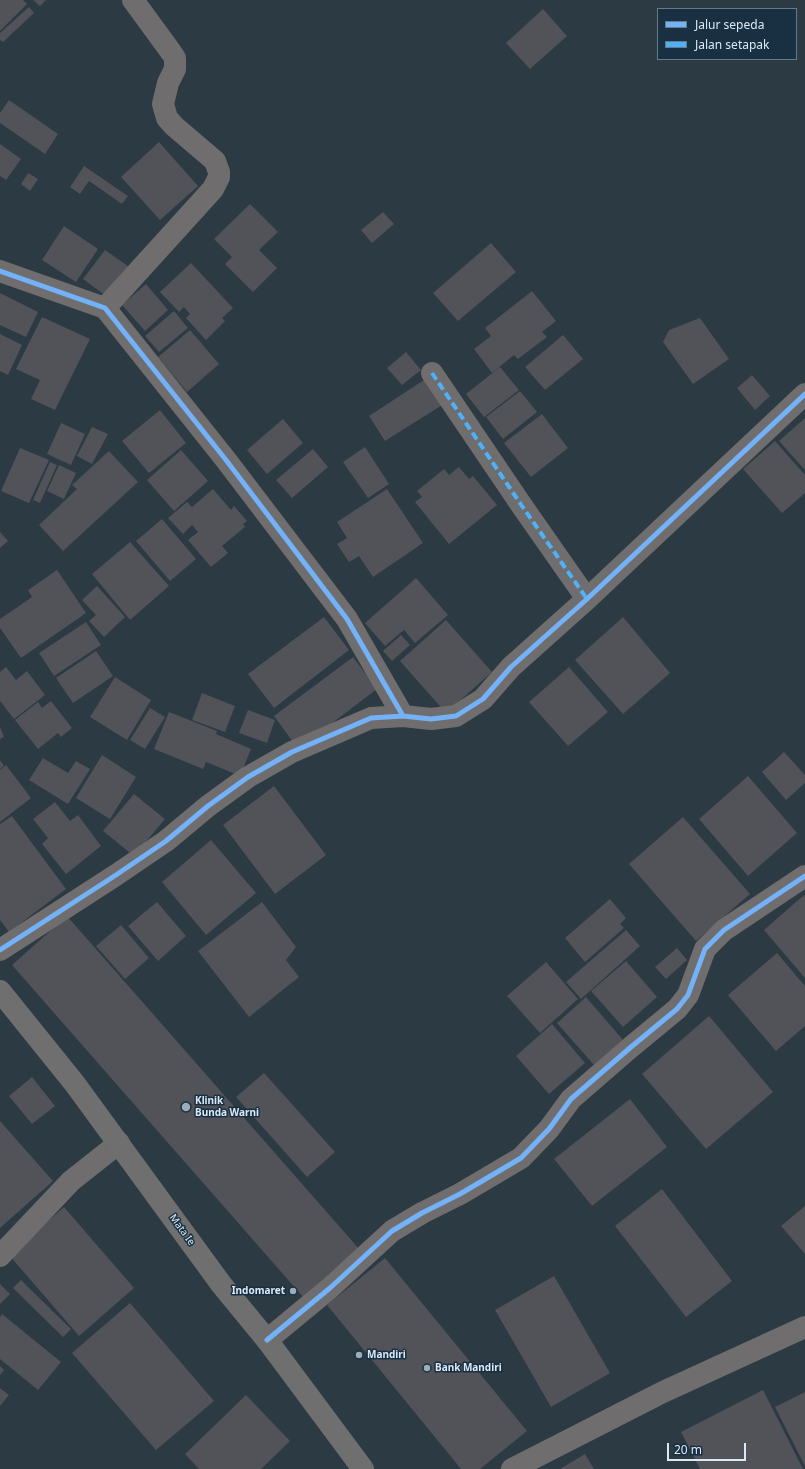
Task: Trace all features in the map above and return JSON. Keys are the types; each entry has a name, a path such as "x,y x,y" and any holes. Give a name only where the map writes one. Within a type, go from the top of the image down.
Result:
{"street":[{"path":"105,308 213,189 219,177 219,172 215,162 167,118 163,104 168,83 175,69 175,58 133,0"},
{"path":"0,271 105,308 226,460 347,619 403,716"},
{"path":"432,373 587,599"},
{"path":"0,950 166,841 208,806 254,774 292,752 371,718 403,716 431,719 456,716 478,703 511,667 587,599 805,394"},
{"path":"267,1340 330,1288 392,1231 422,1213 460,1194 521,1158 549,1129 571,1099 631,1046 677,1009 688,995 705,948 724,930 805,876"},
{"name":"Mata Ie","path":"0,991 75,1084 221,1284 267,1340 363,1469"},
{"path":"0,1256 71,1182 119,1143"},
{"path":"512,1469 663,1392 805,1327"}],"building":[{"path":"0,0 23,0 27,4 0,31"},
{"path":"33,0 46,0 40,6"},
{"path":"29,7 34,13 3,42 0,40 0,33"},
{"path":"543,9 567,36 530,69 506,43"},
{"path":"9,100 58,134 45,154 0,123 0,113"},
{"path":"159,142 198,186 160,220 121,177"},
{"path":"0,144 21,159 6,180 0,176"},
{"path":"84,166 128,196 122,204 89,181 80,194 70,187"},
{"path":"28,173 38,179 30,191 21,184"},
{"path":"250,204 278,232 259,250 277,268 253,292 225,264 232,257 214,239"},
{"path":"383,212 394,224 372,243 361,230"},
{"path":"64,226 98,249 76,282 42,260"},
{"path":"491,243 516,272 458,321 433,293"},
{"path":"105,250 132,269 110,299 83,279"},
{"path":"191,263 233,308 222,318 225,321 206,340 186,318 190,314 184,307 179,312 160,292"},
{"path":"146,284 168,310 145,331 122,305"},
{"path":"532,291 556,321 542,332 547,337 518,359 514,355 492,373 474,349 491,336 485,328"},
{"path":"0,293 38,312 26,337 0,325"},
{"path":"174,311 188,328 159,352 145,336"},
{"path":"42,317 90,339 55,410 31,399 40,380 16,369"},
{"path":"700,318 729,359 693,384 663,342 669,330"},
{"path":"190,330 219,364 187,392 158,357"},
{"path":"0,334 22,345 8,375 0,371"},
{"path":"563,335 583,359 545,390 525,367"},
{"path":"406,352 421,370 402,385 387,368"},
{"path":"500,367 519,390 484,417 466,394"},
{"path":"752,375 770,396 755,410 737,388"},
{"path":"430,376 447,402 385,441 369,416"},
{"path":"520,391 537,412 503,439 486,417"},
{"path":"160,410 186,443 149,473 122,441"},
{"path":"542,414 568,448 531,477 504,443"},
{"path":"805,418 805,470 779,441"},
{"path":"283,419 303,443 267,474 247,450"},
{"path":"61,423 85,434 71,465 47,454"},
{"path":"92,427 108,434 92,464 77,456"},
{"path":"775,441 805,475 805,493 782,513 743,469"},
{"path":"365,447 389,484 368,498 343,462"},
{"path":"20,448 49,460 29,503 1,491"},
{"path":"313,449 328,467 292,498 276,480"},
{"path":"181,450 208,481 174,511 147,480"},
{"path":"109,451 138,482 63,551 39,525 77,489 72,485"},
{"path":"50,462 57,465 40,503 33,500"},
{"path":"59,465 76,473 64,499 47,491"},
{"path":"459,467 469,479 473,476 497,505 449,544 415,502 422,497 417,491 444,469 449,475"},
{"path":"213,489 231,510 234,506 247,521 243,524 245,527 222,546 228,553 211,567 188,540 198,532 192,525 183,534 168,518 187,502 192,507"},
{"path":"387,489 423,543 373,577 359,556 349,562 337,544 347,538 337,522"},
{"path":"162,519 196,559 170,581 136,541"},
{"path":"0,532 8,541 0,548"},
{"path":"130,542 169,586 130,620 92,574"},
{"path":"57,570 86,613 21,658 0,628 0,619 32,597 28,590"},
{"path":"416,578 448,615 415,643 404,630 385,646 365,623"},
{"path":"97,586 125,617 104,637 89,621 96,615 82,600"},
{"path":"324,617 349,650 274,708 248,674"},
{"path":"623,617 670,673 623,714 575,660"},
{"path":"446,620 492,672 446,713 400,661"},
{"path":"86,622 101,645 54,676 39,653"},
{"path":"401,635 410,645 392,661 383,651"},
{"path":"96,651 113,676 73,703 56,678"},
{"path":"353,657 377,689 298,749 274,716"},
{"path":"6,667 16,680 27,671 45,695 14,719 0,701 0,672"},
{"path":"569,667 608,712 568,746 529,702"},
{"path":"115,677 151,700 127,740 90,717"},
{"path":"202,693 235,706 225,732 192,720"},
{"path":"51,701 72,728 61,737 58,733 38,749 15,720 38,702 42,708"},
{"path":"150,708 165,717 145,749 130,740"},
{"path":"248,710 275,720 267,743 239,733"},
{"path":"169,712 217,731 216,734 251,749 240,776 206,762 203,769 154,749"},
{"path":"0,727 4,737 0,739"},
{"path":"784,752 805,775 805,783 786,800 762,772"},
{"path":"102,755 136,777 110,819 76,798"},
{"path":"43,758 68,773 76,761 90,769 68,804 29,780"},
{"path":"0,760 4,766 0,769"},
{"path":"6,765 31,798 0,822 0,770"},
{"path":"748,776 797,833 748,876 699,819"},
{"path":"274,786 326,855 275,894 223,825"},
{"path":"134,794 165,819 134,856 103,831"},
{"path":"55,802 70,821 78,815 101,846 66,874 42,844 48,838 33,819"},
{"path":"12,816 66,889 9,932 0,920 0,824"},
{"path":"683,817 750,894 696,941 629,864"},
{"path":"211,840 256,893 206,935 162,882"},
{"path":"804,895 805,897 805,978 764,930"},
{"path":"610,899 626,918 620,924 624,928 585,962 565,938"},
{"path":"157,902 186,936 158,961 128,926"},
{"path":"262,902 296,947 286,960 299,977 249,1017 198,951"},
{"name":"Klinik Bunda Warni","path":"67,916 360,1250 304,1298 12,965"},
{"path":"121,925 149,958 125,979 96,946"},
{"path":"626,930 640,946 581,999 566,982"},
{"path":"677,948 687,960 666,979 655,967"},
{"path":"777,953 805,986 805,1026 776,1051 728,995"},
{"path":"626,961 657,997 623,1027 591,991"},
{"path":"546,962 578,999 540,1033 507,996"},
{"path":"586,997 623,1040 594,1065 557,1023"},
{"path":"709,1016 773,1092 706,1149 642,1074"},
{"path":"552,1024 585,1063 549,1094 516,1056"},
{"path":"264,1073 335,1152 307,1177 236,1097"},
{"path":"32,1077 55,1106 32,1124 9,1096"},
{"path":"630,1099 667,1147 592,1206 554,1159"},
{"path":"0,1121 53,1181 0,1228"},
{"path":"662,1189 732,1281 686,1317 615,1226"},
{"path":"805,1206 805,1254 781,1226"},
{"path":"64,1207 134,1288 79,1336 9,1255"},
{"name":"Bank Mandiri","path":"385,1258 527,1431 480,1469 461,1469 327,1305"},
{"path":"554,1276 610,1373 551,1407 495,1310"},
{"path":"21,1280 71,1329 63,1337 13,1288"},
{"path":"0,1284 10,1294 0,1304"},
{"path":"130,1303 214,1401 156,1450 72,1353"},
{"path":"2,1314 61,1362 38,1390 0,1359 0,1317"},
{"path":"0,1366 4,1370 0,1375"},
{"path":"0,1388 9,1395 0,1406"},
{"path":"763,1390 803,1469 700,1469 681,1432"},
{"path":"805,1392 805,1466 775,1407"},
{"path":"246,1395 290,1441 261,1469 199,1469 185,1454"},
{"path":"585,1454 594,1469 560,1469"}],"marked path":[{"path":"432,373 587,599"}],"cycle path":[{"path":"0,271 105,308 226,460 347,619 403,716"},
{"path":"0,950 166,841 208,806 248,777 292,752 371,718 403,716 431,719 456,716 483,699 511,667 587,599 805,394"},
{"path":"267,1340 330,1288 392,1231 422,1213 460,1194 521,1158 549,1129 571,1099 677,1009 688,995 705,949 724,930 805,876"}],"place":[{"name":"Klinik Bunda Warni","path":"186,1107"},
{"name":"Indomaret","path":"293,1291"},
{"name":"Mandiri","path":"359,1355"},
{"name":"Bank Mandiri","path":"427,1368"}]}
